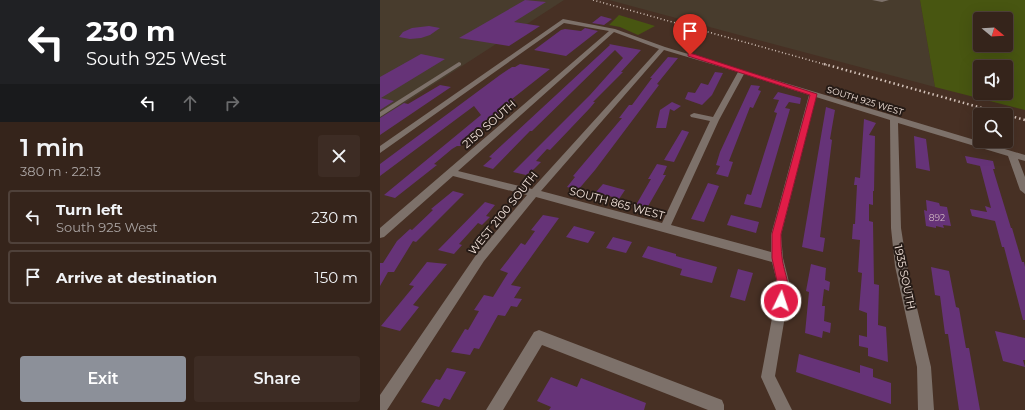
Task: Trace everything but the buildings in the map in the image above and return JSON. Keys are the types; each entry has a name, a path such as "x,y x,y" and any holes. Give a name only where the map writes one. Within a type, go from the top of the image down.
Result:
{"street":[{"path":"874,0 887,0"},
{"name":"SOUTH 925 WEST","path":"380,150 563,21 613,30 663,48 1025,158"},
{"name":"2150 SOUTH","path":"380,234 613,30"},
{"name":"WEST 2100 SOUTH","path":"380,408 480,258 534,193 663,48"},
{"path":"380,115 459,64"},
{"path":"665,228 715,120 742,71"},
{"path":"784,410 768,378 784,286 777,258 776,234 813,94"},
{"path":"694,115 715,120"},
{"name":"1935 SOUTH","path":"894,119 897,235 901,266 924,367 926,410"},
{"path":"1012,154 1025,190"},
{"name":"SOUTH 865 WEST","path":"450,172 777,258"},
{"path":"494,410 539,337 717,405 716,410"}],"shaded area":[{"path":"380,0 564,0 380,119"},
{"path":"609,0 920,0 935,87 758,40"}],"green space":[{"path":"920,0 1025,0 1025,110 986,100 1013,100 1013,60 973,60 973,97 935,87"},
{"path":"619,15 655,26 638,35 620,27 609,25"}],"railway":[{"path":"593,0 827,65"},
{"path":"824,64 1025,120"}],"route":[{"path":"690,55 813,94 776,234 777,258 784,286 781,301"}]}
